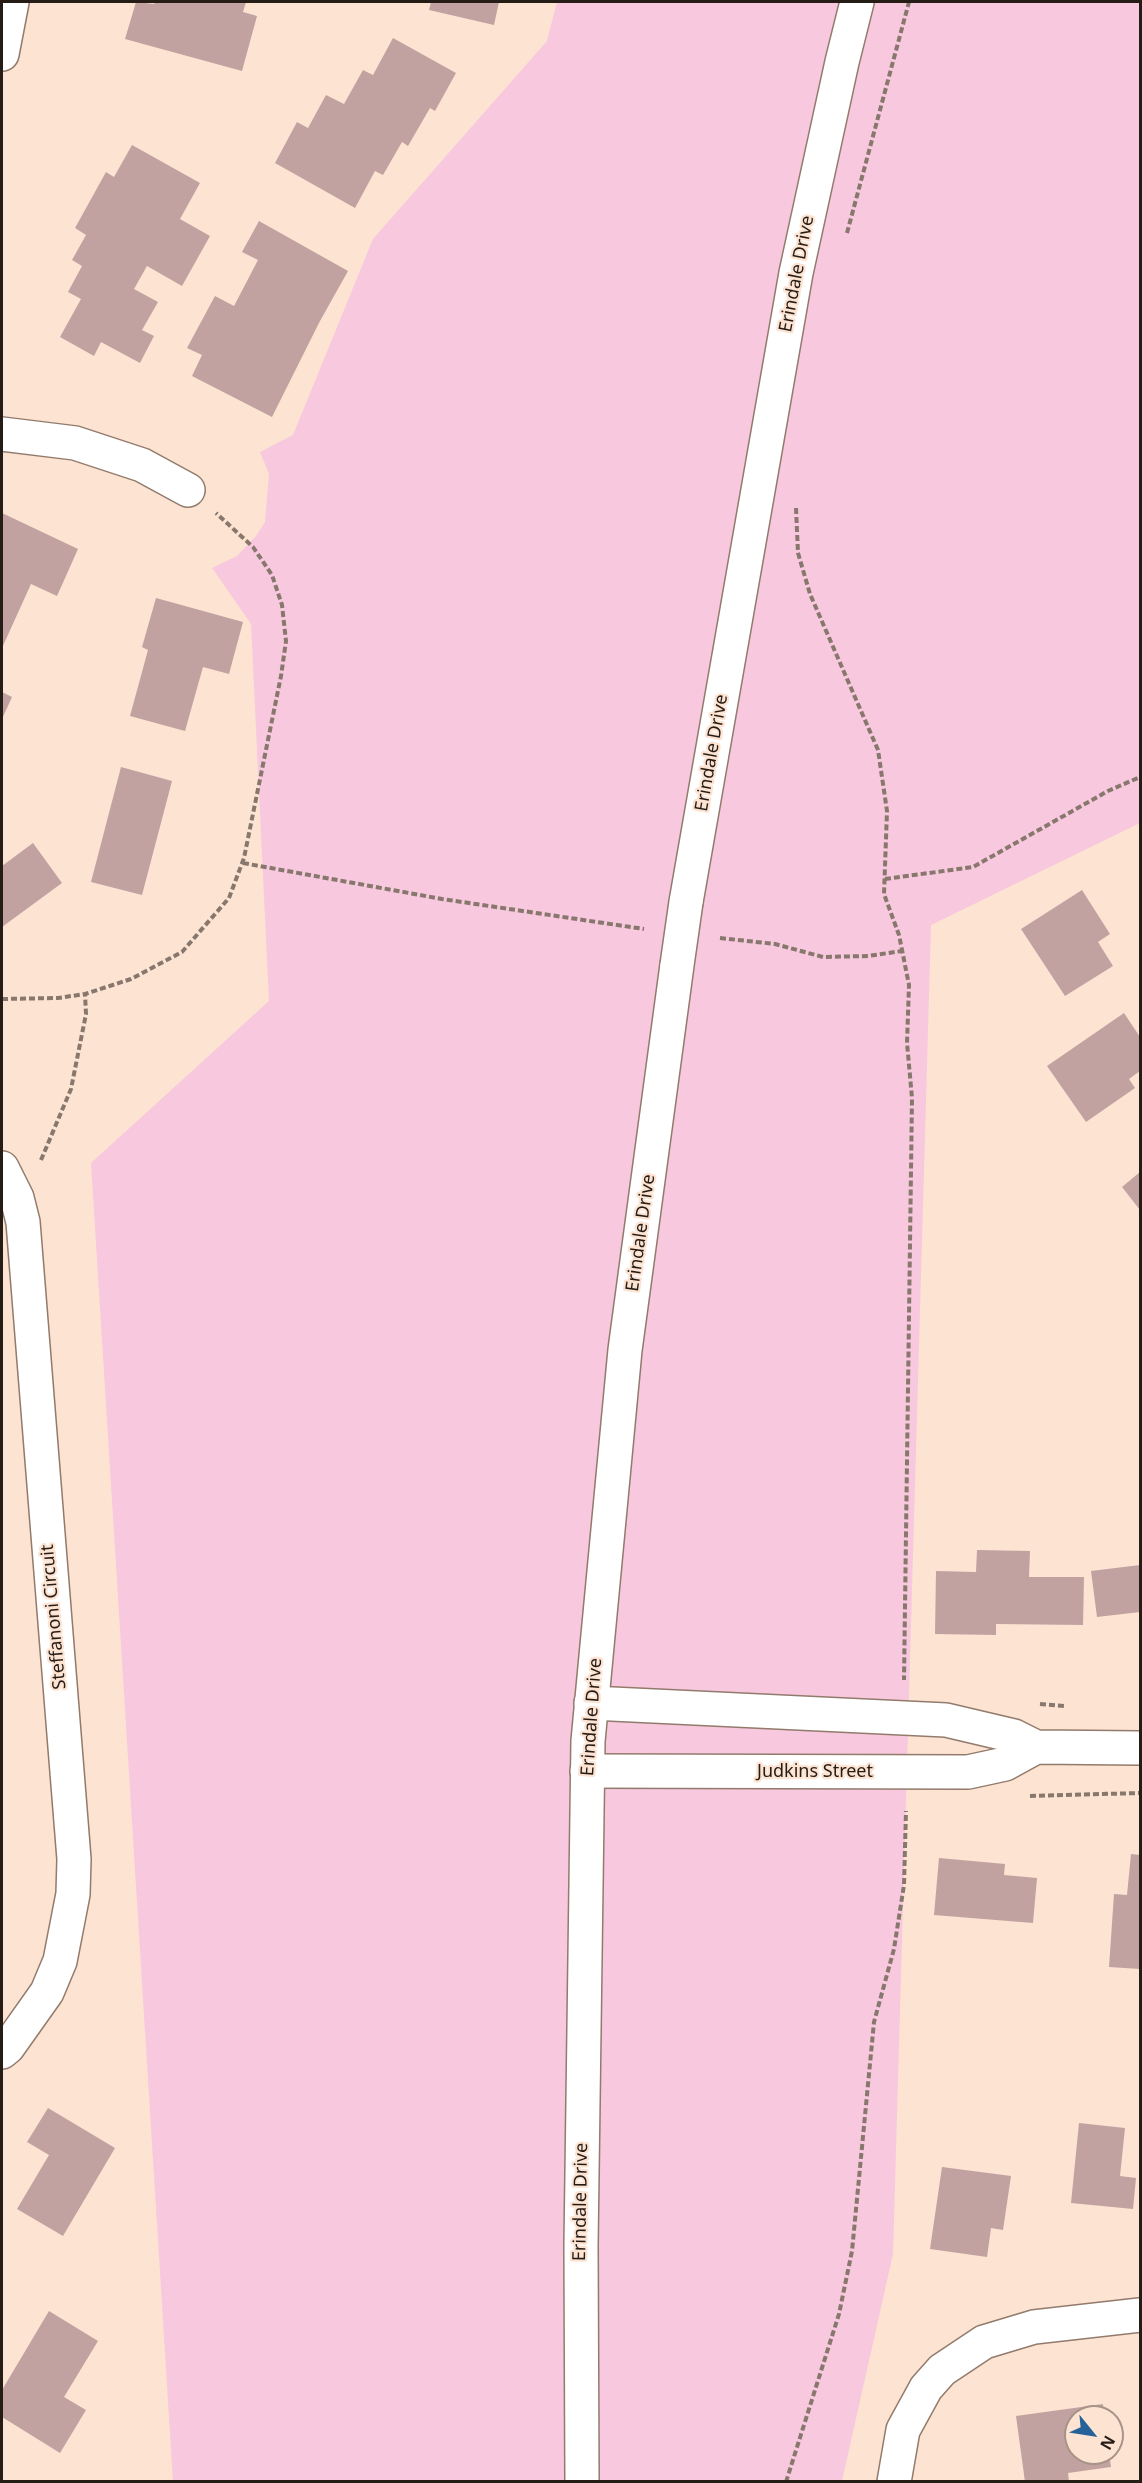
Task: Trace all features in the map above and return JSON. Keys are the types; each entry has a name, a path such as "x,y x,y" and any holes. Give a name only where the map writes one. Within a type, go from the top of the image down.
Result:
{"main road":[{"path":"2,54 12,2"},
{"path":"838,2 842,62"},
{"name":"Erindale Drive","path":"582,2481 580,2245 587,1771 591,1703 625,1350 686,902 796,273 857,2"},
{"path":"2,434 75,442 142,465 188,490"},
{"name":"Steffanoni Circuit","path":"2,1168 17,1198 22,1221 74,1859 73,1894 60,1961 47,1992 8,2047 2,2052"},
{"path":"591,1703 946,1720 1014,1736 1036,1746 1140,1748"},
{"name":"Judkins Street","path":"587,1771 968,1772 1005,1764 1036,1746"},
{"path":"894,2481 903,2430 926,2388 942,2370 984,2342 1034,2327 1140,2315"}],"path":[{"path":"844,244 909,2"},
{"path":"2,999 58,998 85,994 131,979 182,952 229,898 243,863 281,676 286,641 282,605 272,575 253,547 188,490"},
{"path":"796,507 798,553 810,594 879,750 886,812 884,894 899,935 909,985 907,1043 912,1098 904,1718"},
{"path":"885,879 973,867 1108,791 1140,777"},
{"path":"243,863 442,900 646,929"},
{"path":"716,937 776,944 823,957 868,956 902,951"},
{"path":"40,1163 71,1089 86,1014 85,994"},
{"path":"786,2481 839,2314 852,2251 874,2022 894,1949 904,1885 907,1828 905,1772"}],"shaded area":[{"path":"557,2 1140,2 1140,823 931,925 893,2254 842,2481 173,2481 91,1163 269,1001 251,624 212,568 237,556 256,536 265,522 269,474 260,452 293,435 373,239 547,41"}],"building":[{"path":"136,2 154,4 155,2 246,2 243,12 257,16 242,71 125,39"},
{"path":"431,2 499,2 494,25 429,10"},
{"path":"393,38 456,73 435,111 430,108 408,146 402,142 383,175 375,171 355,208 275,163 297,122 308,128 326,95 344,104 363,70 373,75"},
{"path":"132,145 200,183 180,219 210,236 182,286 147,266 134,289 158,302 142,330 154,336 140,363 101,342 94,356 60,337 81,299 68,292 82,266 72,260 86,235 75,228 106,172 114,177"},
{"path":"259,221 348,271 272,417 192,376 202,355 187,348 215,296 234,306 258,260 242,252"},
{"path":"2,513 78,549 57,596 31,584 2,648"},
{"path":"156,598 243,622 229,674 203,667 185,731 130,716 148,650 142,647"},
{"path":"2,692 12,697 2,719"},
{"path":"121,767 172,781 142,895 91,882"},
{"path":"33,843 62,883 2,927 2,866"},
{"path":"1082,890 1110,934 1098,942 1113,966 1065,996 1021,929"},
{"path":"1124,1013 1140,1037 1140,1071 1129,1079 1135,1088 1086,1122 1047,1066"},
{"path":"1140,1172 1140,1210 1122,1187"},
{"path":"977,1550 1030,1551 1029,1577 1084,1577 1083,1625 996,1624 996,1635 935,1634 936,1571 976,1572"},
{"path":"1140,1565 1140,1612 1097,1617 1091,1571"},
{"path":"1131,1854 1140,1855 1140,1969 1109,1967 1114,1894 1127,1895"},
{"path":"939,1858 1005,1864 1004,1875 1037,1878 1033,1923 934,1915"},
{"path":"48,2108 115,2148 63,2236 17,2209 49,2155 27,2142"},
{"path":"1079,2123 1125,2128 1120,2176 1136,2178 1133,2209 1071,2203"},
{"path":"942,2167 1011,2176 1003,2230 991,2228 987,2257 930,2249"},
{"path":"49,2311 98,2341 64,2397 86,2410 60,2453 2,2417 2,2390"},
{"path":"1064,2409 1064,2465 1111,2465 1111,2467 1068,2473 1069,2482 1025,2482 1016,2416"}]}
